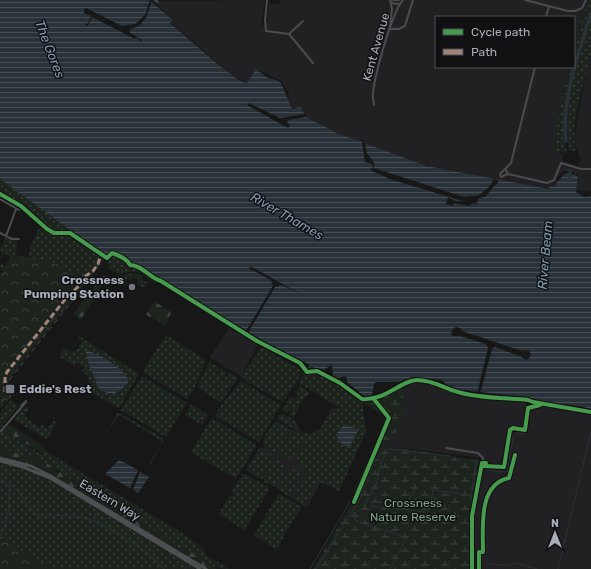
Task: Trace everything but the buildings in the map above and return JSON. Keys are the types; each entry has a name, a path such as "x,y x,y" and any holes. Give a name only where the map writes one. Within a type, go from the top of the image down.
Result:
{"main road":[{"name":"Eastern Way","path":"0,458 31,466 52,476 206,569"},
{"name":"Eastern Way","path":"0,461 10,461 50,478 200,569"}],"street":[{"path":"267,0 264,27 266,31 289,34 313,63"},
{"name":"Kent Avenue","path":"391,1 399,0"},
{"path":"400,4 403,0"},
{"path":"389,29 399,29 405,26 412,0"},
{"path":"525,0 566,10 577,11 582,8 586,0"},
{"path":"390,25 391,1"},
{"name":"Kent Avenue","path":"374,105 373,93 390,25 400,4 391,1"},
{"path":"546,16 549,6"},
{"path":"289,34 303,21"},
{"path":"535,68 511,163 506,170 500,174 501,178 508,174 551,182 556,178 561,163 581,169 591,169"},
{"path":"506,170 508,174"},
{"path":"0,199 18,210 6,236"},
{"path":"0,233 12,239 19,239"},
{"path":"0,432 21,407"},
{"path":"446,448 478,453 483,458 472,516 472,569"}],"shaded area":[{"path":"265,0 261,27 266,22 269,3 278,4 282,0 588,0 575,45 575,16 435,16 435,68 569,68 558,118 555,152 564,154 562,161 579,166 578,163 581,161 574,141 587,67 591,54 591,192 576,190 579,174 569,171 564,171 558,176 555,187 549,189 432,167 428,168 337,133 306,117 301,107 292,109 288,100 289,93 281,81 256,69 247,83 231,74 170,22 173,19 152,1"},
{"path":"229,328 258,345 241,376 210,357"},
{"path":"415,381 438,384 458,394 527,401 525,429 512,427 509,430 503,467 491,466 491,463 484,461 481,458 389,446 401,421 405,386"},
{"path":"551,405 591,413 591,569 474,569 474,514 482,473 486,469 506,471 512,432 526,432 529,409"},
{"path":"277,424 314,438 323,478 307,508 250,470"}],"green space":[{"path":"588,0 591,0 591,55 578,103 574,129 576,151 569,151 567,135 564,138 567,153 555,152 558,118 569,68 575,68 575,45"},
{"path":"0,179 73,232 56,232 41,223 39,218 0,193"},
{"path":"39,228 54,235 67,236 97,254 95,266 88,273 78,274 49,261 29,258 30,247"},
{"path":"5,238 17,240 16,254 12,257 3,271 0,270 0,263 5,266 11,257 4,253 0,260 2,252 0,250"},
{"path":"14,254 49,261 73,273 83,275 88,273 95,265 97,254 105,259 9,378 9,399 0,409 0,275"},
{"path":"112,255 149,275 153,280 158,281 156,283 136,271 119,274 109,269 106,258"},
{"path":"134,273 142,276 141,279 147,282 145,288 137,285 139,281 133,277 131,281 127,279 125,287 116,281 118,276"},
{"path":"103,276 108,277 81,320 73,314"},
{"path":"154,301 171,312 166,326 145,314 148,312"},
{"path":"166,335 206,360 195,387 187,399 144,373 144,369"},
{"path":"79,336 138,373 138,376 119,408 85,389 89,377 82,371 84,367 77,363 74,366 60,357 60,354 65,348 72,352 77,350 82,341 78,338"},
{"path":"266,346 299,363 308,373 317,371 339,383 362,400 366,432 339,491 318,481 301,469 297,463 297,457 305,442 305,436 277,417 282,413 295,421 301,432 311,434 320,429 332,408 340,408 299,383 303,373 301,368"},
{"path":"262,347 301,370 300,376 283,402 244,380 241,376"},
{"path":"209,362 219,367 211,386 220,368 227,372 215,389 229,373 238,378 221,402 197,387"},
{"path":"142,376 187,403 166,437 121,410"},
{"path":"241,381 281,405 259,442 215,416 222,404"},
{"path":"300,385 310,393 302,400 293,418 289,414 292,408 286,413 282,409 284,405 285,407 287,404 285,403 290,397 295,399 298,394 294,391 297,391"},
{"name":"Crossness Nature Reserve","path":"405,386 401,421 389,446 481,461 472,520 470,569 313,569 353,501 387,417 362,402 362,400 386,396"},
{"path":"11,400 19,406 0,428 0,413"},
{"path":"191,404 208,415 202,425 185,415"},
{"path":"28,406 29,409 24,416 40,428 42,425 47,429 55,420 50,415 55,418 56,425 48,438 45,438 14,420 22,409"},
{"path":"120,413 164,439 151,464 150,463 162,441 119,415 105,435 117,414"},
{"path":"212,418 257,445 236,479 191,452"},
{"path":"276,421 290,429 290,432 284,440 288,442 291,433 294,431 304,438 294,457 286,459 280,456 280,452 285,446 282,444 279,451 276,453 263,445 264,437"},
{"path":"8,426 13,427 44,446 44,454 3,431"},
{"path":"3,431 42,455 44,454 44,450 177,530 195,542 204,550 206,555 229,569 212,566 199,554 195,556 99,496 96,492 33,457 29,458 8,450 0,449 0,435"},
{"path":"260,447 274,456 269,466 272,467 272,464 277,458 285,464 285,471 275,487 264,482 264,478 270,471 267,469 263,478 260,479 246,470"},
{"path":"0,449 8,450 29,458 39,458 40,461 48,464 58,473 61,472 72,480 96,492 99,496 195,555 199,554 203,557 204,561 217,569 208,569 44,470 31,464 0,456"},
{"path":"0,462 17,465 52,481 196,569 54,569 0,538"},
{"path":"293,469 303,473 300,481 297,482 300,484 306,475 314,479 316,482 316,485 304,505 292,498 298,488 295,486 292,494 288,496 278,489 287,473"},
{"path":"243,474 246,474 268,487 269,490 244,530 219,514 229,496 231,495 236,497 232,493 232,490"},
{"path":"278,495 282,495 300,506 301,509 285,533 279,547 275,549 254,535"},
{"path":"0,538 54,569 0,569"}],"water":[{"path":"0,0 149,0 173,20 170,23 232,75 247,83 256,69 268,78 276,80 281,83 292,109 301,107 306,117 337,133 427,167 549,189 550,186 555,187 557,182 566,173 578,176 576,192 584,197 591,196 591,409 527,397 462,390 451,387 441,380 413,377 398,382 376,382 374,384 372,395 364,396 347,382 347,378 344,376 339,378 333,376 332,364 324,370 311,367 309,369 309,364 285,354 112,250 107,257 0,179"},
{"path":"86,351 103,357 123,372 129,381 126,385 119,391 112,393 99,389 88,362"},
{"path":"344,424 358,430 349,448 341,443 336,435"},
{"path":"119,460 138,470 130,488 105,474"},
{"path":"140,472 149,477 138,493 133,490"}],"pier":[{"path":"150,0 152,0 146,18 139,26 131,29 129,32 142,40 141,42 136,37 135,39 92,17 88,26 85,25 86,23 88,24 91,16 84,13 84,9 86,8 122,26 135,24 145,15"},
{"path":"249,103 280,118 305,114 306,117 288,120 287,123 290,125 288,128 247,105"},
{"path":"362,142 365,143 367,153 374,163 374,168 464,197 479,195 488,188 494,179 499,181 485,197 479,198 476,204 472,203 470,206 454,203 452,206 446,204 448,197 455,201 466,202 390,179 370,170 373,168 372,164 365,162"},
{"path":"252,267 304,296 282,285 275,287 248,333 246,331 273,286 271,280 252,270 251,271 249,268"},
{"path":"456,327 460,328 462,331 522,351 529,351 531,354 526,360 520,356 495,347 492,349 480,394 477,394 488,348 486,344 460,336 453,336 451,333"}],"waterway":[{"name":"River Beam","path":"575,67 591,13"},
{"name":"River Beam","path":"566,141 566,110 568,94 575,68"},
{"name":"River Beam","path":"570,171 570,178"},
{"path":"574,176 577,171"},
{"path":"486,470 507,472 513,438 517,434 526,433 528,411"},
{"path":"558,569 591,432"},
{"path":"316,569 359,500 382,441"},
{"path":"364,505 376,486 381,462 389,449 451,456"},
{"path":"355,492 372,452"},
{"path":"471,503 477,459"},
{"path":"0,479 9,485 14,486 35,514 40,516 75,516 96,522 139,547 158,562 164,569"},
{"path":"0,539 9,510 9,485"},
{"path":"409,500 416,488"},
{"path":"429,511 433,490 471,495"},
{"path":"310,569 350,502"},
{"path":"379,502 406,504"},
{"path":"371,506 426,512"},
{"path":"94,522 96,513"},
{"path":"352,513 356,521 402,536 406,540 390,569"},
{"path":"487,563 507,566 515,563 537,569"}],"railway":[{"path":"10,398 10,379 79,292"}],"marked path":[{"path":"5,392 5,377 7,372 67,297 80,285 84,277 93,271 98,264 101,254"}],"cycle path":[{"path":"0,194 21,206 47,229 54,233 70,233 107,258 112,253 122,257 127,260 130,265 142,269 257,341 300,363 307,372 317,371 340,383 362,399 378,397 405,383 423,380 465,394 483,397 528,400 591,412"},
{"path":"354,502 389,418 373,398"},
{"path":"472,569 472,516 482,463 486,463 484,466 504,467 510,430 513,428 525,430 528,408 540,405"},
{"path":"479,569 479,552 483,552 483,519 487,497 499,482 509,478 515,455"}],"place":[{"name":"Crossness Pumping Station","path":"132,287"},
{"name":"Eddie's Rest","path":"10,389"}],"water label":[{"name":"The Gores","path":"50,49"},
{"name":"River Thames","path":"287,216"}]}
